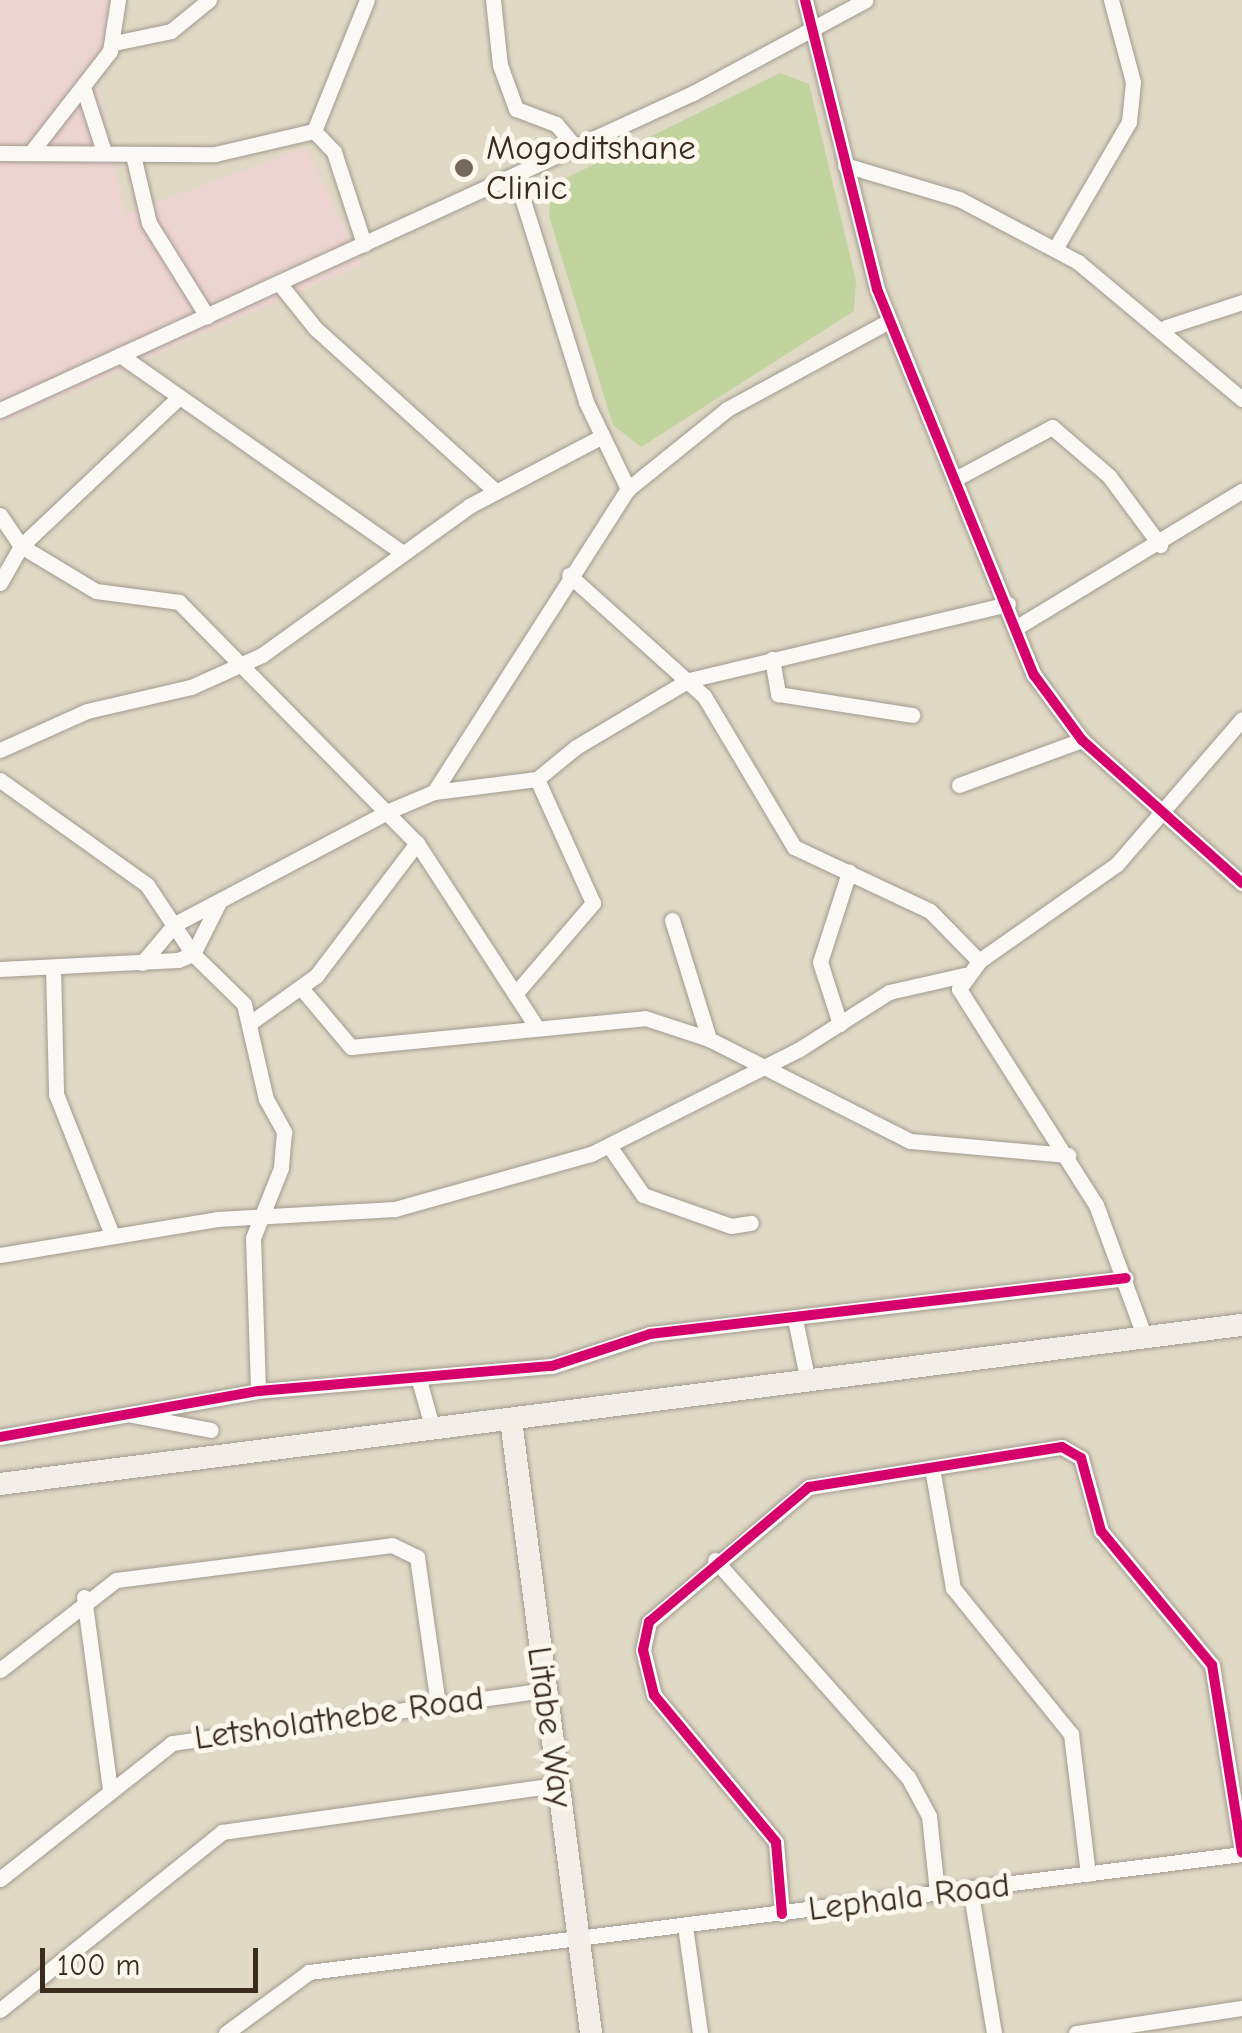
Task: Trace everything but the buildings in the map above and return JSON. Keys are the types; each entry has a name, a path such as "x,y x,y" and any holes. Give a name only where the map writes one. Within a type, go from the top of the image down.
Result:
{"main road":[{"path":"0,1484 1242,1326"},
{"name":"Litabe Way","path":"511,1420 591,2033"}],"street":[{"path":"32,151 114,43 118,0"},
{"path":"114,43 171,30 209,0"},
{"path":"314,131 367,0"},
{"path":"494,0 508,94 575,147"},
{"path":"806,0 845,165 889,321 1046,697 1082,740 1242,884"},
{"path":"0,410 814,34 866,0"},
{"path":"1055,249 1129,122 1134,82 1111,0"},
{"path":"83,87 104,152"},
{"path":"0,154 215,154 314,131"},
{"path":"314,131 334,152 364,244"},
{"path":"133,154 149,222 207,316"},
{"path":"845,165 959,199 1055,249 1166,328 1242,399"},
{"path":"515,175 600,437 628,489"},
{"path":"279,283 314,328 494,490"},
{"path":"1166,328 1242,302"},
{"path":"434,792 628,489 727,409 889,321"},
{"path":"120,356 176,400 403,553"},
{"path":"0,584 22,546 176,400"},
{"path":"955,479 1052,426 1110,476 1160,545"},
{"path":"0,750 87,710 170,694 238,666 494,490 600,437"},
{"path":"1017,627 1160,545 1242,492"},
{"path":"0,515 22,546 105,596 169,594 389,812 416,844 534,1023"},
{"path":"569,576 689,680 794,847 930,911 979,961"},
{"path":"142,963 175,924 389,812 434,792 537,779 689,680 1008,604"},
{"path":"772,660 778,694 912,715"},
{"path":"0,1255 257,1214 394,1208 610,1147 760,1070 889,992 964,975 1095,882 1164,815 1242,718"},
{"path":"959,785 1082,740"},
{"path":"515,994 593,903 537,779"},
{"path":"0,780 133,872 175,924 193,954 237,992 250,1023 266,1098 284,1132 281,1168 257,1214 258,1391"},
{"path":"250,1023 302,989 416,844"},
{"path":"840,1024 820,962 849,872"},
{"path":"193,954 219,902"},
{"path":"672,920 709,1039"},
{"path":"0,969 142,963 193,954"},
{"path":"52,967 56,1094 112,1235"},
{"path":"964,975 967,1010 1068,1155 1126,1278 1145,1338"},
{"path":"302,989 351,1047 534,1023 644,1018 709,1039 760,1070 910,1142 1068,1155"},
{"path":"610,1147 643,1195 731,1226 750,1223"},
{"path":"0,1437 258,1391 552,1366 650,1334 1126,1278"},
{"path":"795,1319 808,1382"},
{"path":"420,1380 433,1430"},
{"path":"205,1401 218,1458"},
{"path":"128,1414 212,1430"},
{"path":"782,1914 776,1842 665,1714 646,1672 649,1622 716,1560 809,1487 1062,1447 1081,1458 1100,1532 1212,1665 1242,1853"},
{"path":"932,1468 953,1588 1071,1734 1088,1874"},
{"path":"0,1670 84,1597 116,1580 407,1547 423,1576 438,1704"},
{"path":"716,1560 908,1777 929,1816 938,1892"},
{"path":"84,1597 110,1790"},
{"name":"Letsholathebe Road","path":"0,1879 110,1790 186,1738 545,1690"},
{"path":"0,2010 222,1832 558,1786"},
{"name":"Lephala Road","path":"226,2033 309,1972 1242,1853"},
{"path":"970,1888 994,2033"},
{"path":"686,1926 700,2033"},
{"path":"1076,2033 1167,2027 1242,2008"}],"shaded area":[{"path":"0,0 121,0 98,87 125,214 306,147 362,264 0,424"}],"green space":[{"path":"780,73 809,84 856,281 854,311 641,447 613,425 549,216 552,185"}],"cycle path":[{"path":"805,0 877,289 1034,675 1082,740 1242,883"},
{"path":"0,1437 258,1391 552,1366 650,1334 1126,1278"},
{"path":"782,1914 776,1842 654,1695 643,1650 649,1622 809,1487 1062,1447 1081,1458 1101,1531 1212,1665 1242,1853"}],"place":[{"name":"Mogoditshane Clinic","path":"464,168"}]}
